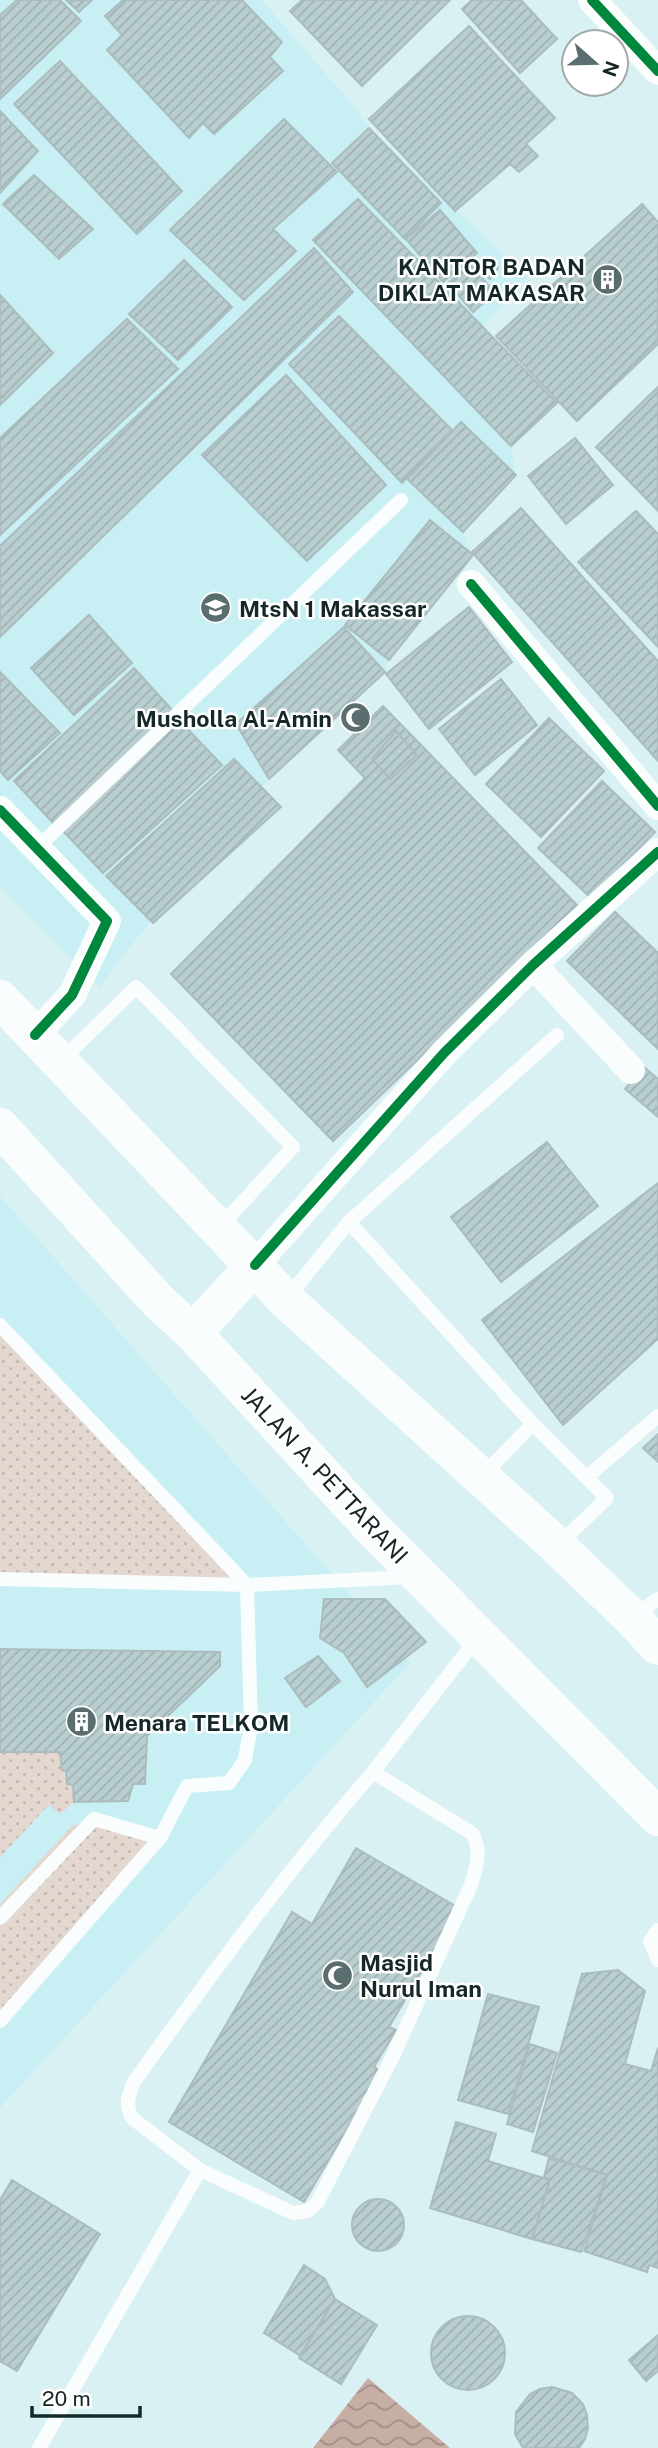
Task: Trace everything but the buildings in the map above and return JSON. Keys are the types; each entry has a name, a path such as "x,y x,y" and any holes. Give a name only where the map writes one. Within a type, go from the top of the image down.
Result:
{"highway":[{"path":"0,999 286,1300 556,1546 645,1608 658,1646"},
{"name":"JALAN A. PETTARANI","path":"0,1126 158,1301 193,1333 373,1529 658,1817"},
{"path":"193,1333 255,1265"}],"street":[{"path":"592,0 658,71"},
{"path":"471,584 658,806"},
{"path":"0,810 107,921 48,1049"},
{"path":"255,1265 444,1053 533,965 658,852"},
{"path":"533,965 631,1070"}],"lane":[{"path":"37,848 401,500"},
{"path":"48,1049 136,987 293,1147 218,1229"},
{"path":"286,1300 349,1222 557,1035"},
{"path":"349,1222 533,1424 607,1498 556,1546"},
{"path":"0,1325 247,1586 251,1725 245,1760 229,1783 187,1786 160,1839 0,2021"},
{"path":"587,1477 658,1416"},
{"path":"480,1478 533,1424"},
{"path":"0,1579 247,1586 421,1576"},
{"path":"373,1772 473,1834 479,1862 393,2056 317,2203 309,2211 293,2213 200,2170 132,2118 127,2107 128,2094 135,2080 236,1940 480,1636"},
{"path":"0,1918 94,1819 160,1839"},
{"path":"658,1930 650,1941 658,1960"},
{"path":"39,2448 200,2170"}],"shaded area":[{"name":"MtsN 1 Makassar","path":"0,0 262,0 353,105 369,128 527,277 483,326 557,403 511,446 516,475 463,532 473,555 389,660 385,672 269,779 215,840 115,966 101,988 0,887"},
{"path":"0,1196 410,1663 0,2108"},
{"path":"0,1325 247,1585 0,1579"},
{"path":"0,1752 60,1752 67,1784 73,1785 74,1802 60,1814 49,1805 0,1857"},
{"path":"94,1819 160,1838 0,2021 0,1904 72,1826"}],"water":[{"path":"368,2378 450,2448 313,2448"}],"cycle path":[{"path":"592,0 658,71"},
{"path":"471,584 658,806"},
{"path":"0,810 107,921 72,995 35,1035"},
{"path":"255,1265 444,1053 533,965 658,852"}],"place":[{"name":"KANTOR BADAN DIKLAT MAKASAR","path":"608,279"},
{"name":"MtsN 1 Makassar","path":"216,608"},
{"name":"Musholla Al-Amin","path":"355,718"},
{"name":"Menara TELKOM","path":"81,1722"},
{"name":"Masjid Nurul Iman","path":"337,1975"}]}
